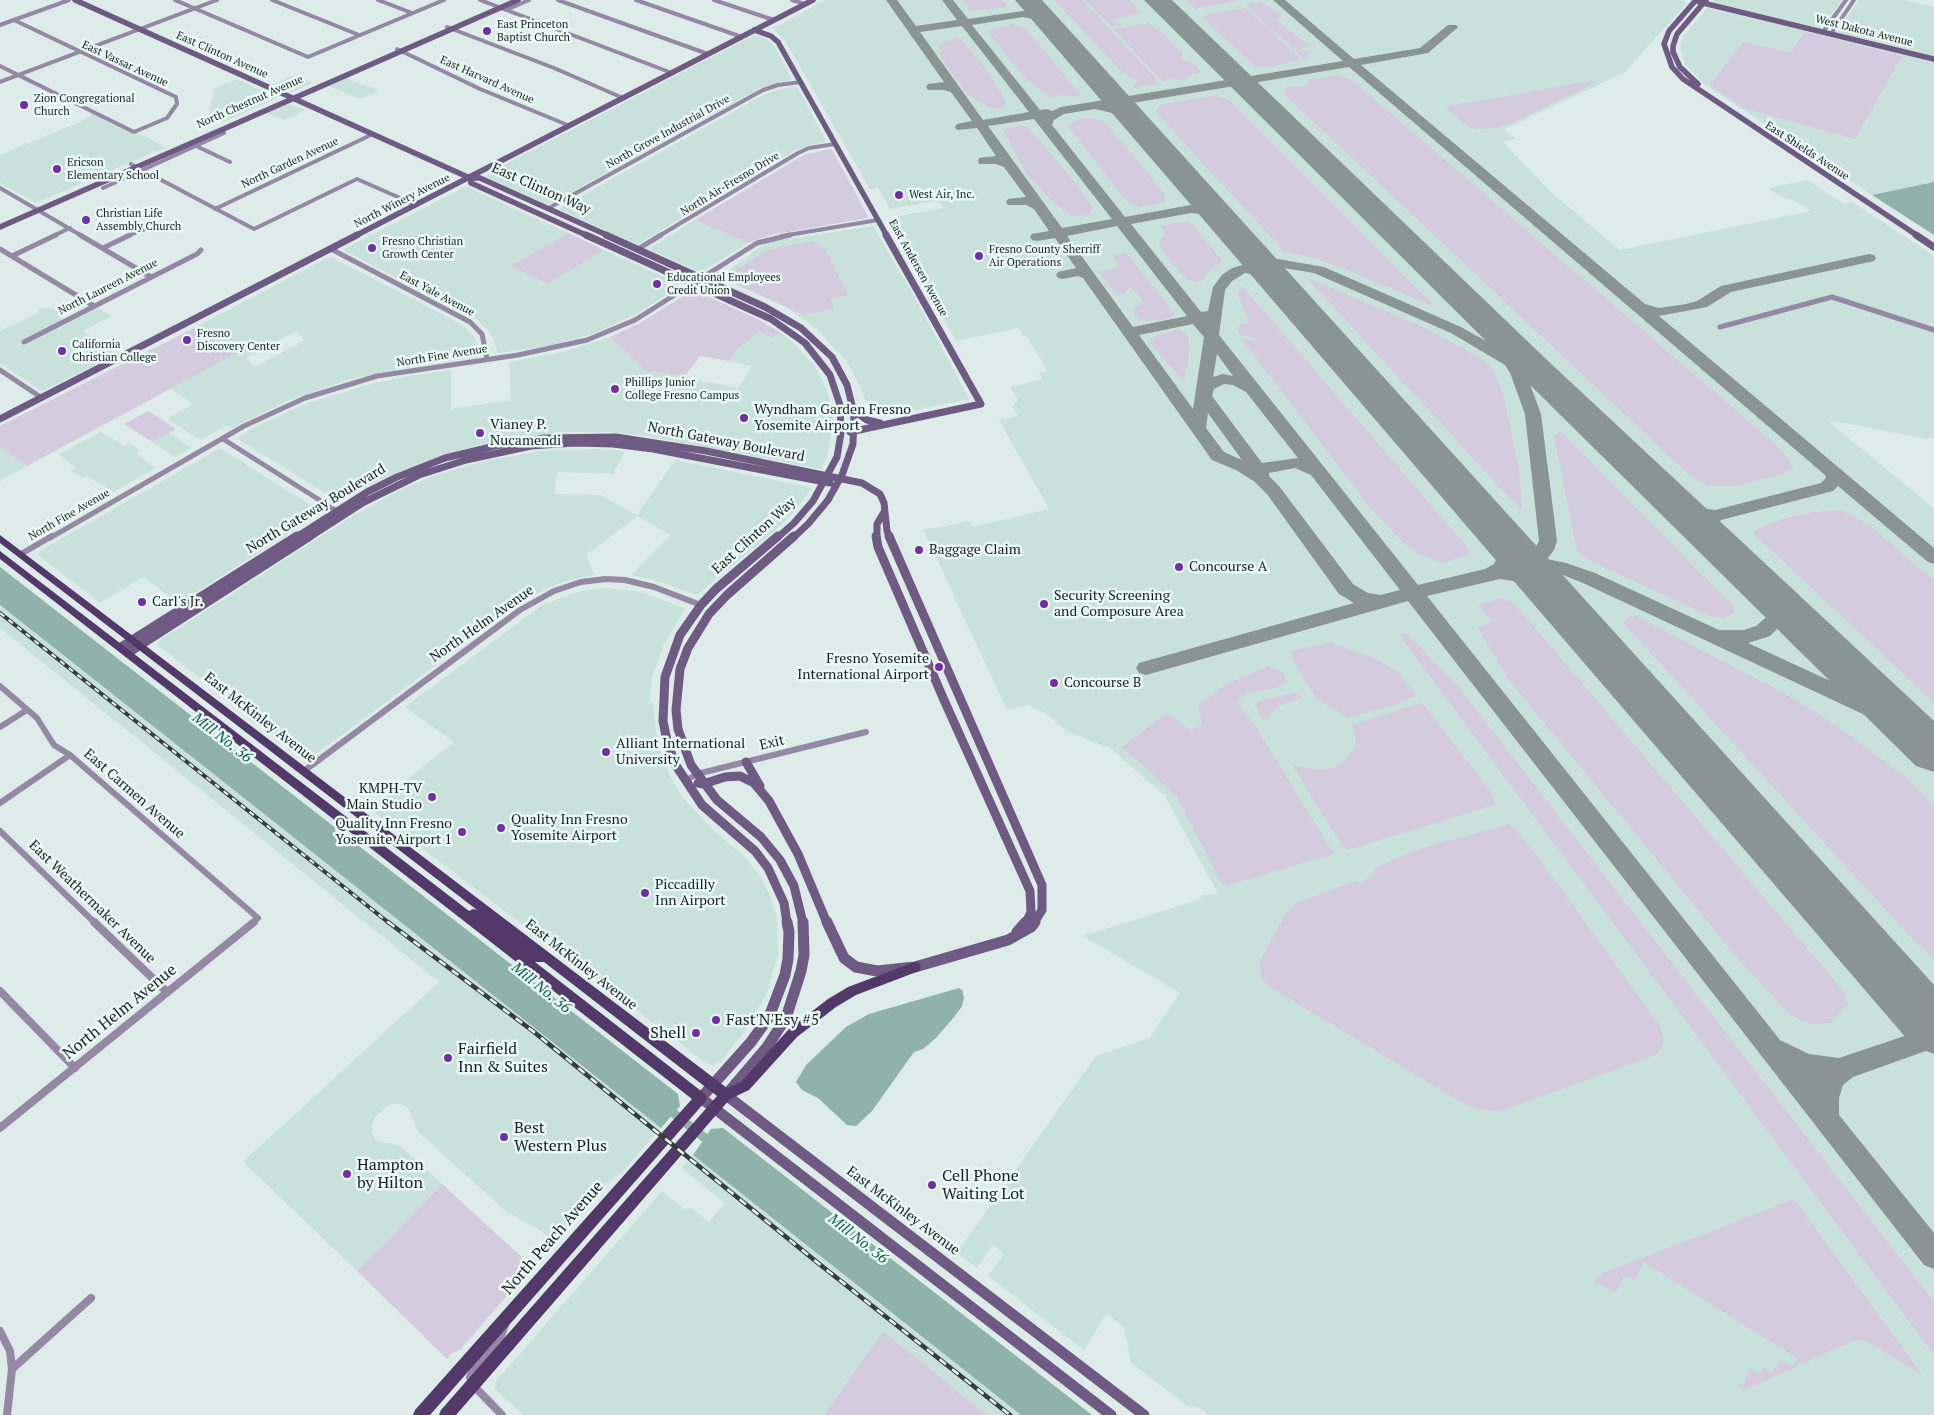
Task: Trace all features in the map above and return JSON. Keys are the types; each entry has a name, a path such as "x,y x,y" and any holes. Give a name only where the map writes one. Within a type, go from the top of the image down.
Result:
{"main road":[{"name":"East Clinton Avenue","path":"75,0 470,178"},
{"name":"North Chestnut Avenue","path":"498,7 509,0"},
{"name":"North Chestnut Avenue","path":"136,167 291,97 518,0"},
{"name":"North Winery Avenue","path":"0,419 814,0"},
{"name":"West Dakota Avenue","path":"1694,0 1705,1 1789,24 1934,58"},
{"name":"East Shields Avenue","path":"1694,0 1666,37 1664,44 1665,52 1672,67 1683,79 1934,247"},
{"name":"East Shields Avenue","path":"1705,1 1674,40 1673,52 1680,67 1692,79 1718,98 1934,240"},
{"name":"East Andersen Avenue","path":"754,30 771,36 778,42 982,404 842,434"},
{"name":"North Chestnut Avenue","path":"0,222 136,167 291,97"},
{"path":"1711,99 1718,98"},
{"name":"East Clinton Way","path":"713,1085 754,1038 775,1004 788,959 789,932 780,891 762,859 708,811 685,782 675,764 667,741 663,721 664,687 668,667 676,646 687,624 701,605 794,523 813,501 827,479 837,457 842,434 840,405 830,375 815,354 791,332 771,319 471,183 470,178 480,178 765,306 790,320 812,336 832,357 848,385 854,410 854,431 849,457 839,481 824,506 803,529 714,608 694,636 680,669 676,694 677,719 683,746 703,784 723,806 761,837 780,860 794,886 804,927 804,956 786,1018 767,1047 726,1095"},
{"name":"North Chestnut Avenue","path":"0,227 35,209"},
{"path":"791,332 806,336 832,357"},
{"path":"854,410 871,421 890,423"},
{"name":"North Gateway Boulevard","path":"125,650 338,512 397,477 445,458 500,444 544,438 579,436 616,437 839,481"},
{"path":"446,1415 726,1095 745,1086 793,1033 832,1003 852,991 915,968 1008,940 1023,933 1038,919 1042,910 1042,885 887,531 884,503 880,494 862,483 839,481"},
{"path":"884,512 877,524 878,547 956,728 1030,891 1031,912 1028,920 1008,940"},
{"name":"East McKinley Avenue","path":"0,538 1144,1415"},
{"path":"0,546 11,554 21,554"},
{"name":"East McKinley Avenue","path":"0,554 1111,1415"},
{"path":"680,669 680,654 687,638 702,615 701,605"},
{"path":"956,728 972,724"},
{"path":"238,737 264,750 294,772 304,771"},
{"path":"746,762 794,846 844,958 856,967 870,971 915,968"},
{"path":"685,782 703,784 724,776 740,776 754,783 769,801"},
{"path":"454,905 486,920 535,957 546,956"},
{"name":"North Peach Avenue","path":"420,1415 713,1085"}],"street":[{"path":"0,25 69,0"},
{"path":"175,0 308,57 444,0"},
{"path":"0,82 217,0"},
{"path":"272,0 359,35"},
{"path":"378,0 412,13"},
{"path":"480,0 672,73"},
{"path":"506,10 529,0"},
{"path":"558,0 708,54"},
{"path":"636,0 742,37"},
{"path":"714,0 774,20"},
{"path":"792,0 805,4"},
{"path":"1823,32 1846,0"},
{"path":"1831,34 1854,0"},
{"name":"East Vassar Avenue","path":"14,20 176,97 177,104 167,118 134,132 18,75"},
{"path":"450,28 554,68 623,98"},
{"name":"East Harvard Avenue","path":"400,50 480,89 570,126"},
{"path":"0,66 18,75"},
{"name":"North Grove Industrial Drive","path":"547,209 763,90 778,85 800,82"},
{"name":"North Chestnut Avenue","path":"103,188 136,167 196,146 224,133 221,130"},
{"name":"North Garden Avenue","path":"215,209 373,134"},
{"name":"North Air-Fresno Drive","path":"638,249 801,151 835,144"},
{"path":"196,146 230,162"},
{"path":"136,167 254,229 357,179 416,205"},
{"path":"1,190 70,228 151,277"},
{"name":"North Fine Avenue","path":"21,554 223,438 282,408 339,387 390,374 556,348 613,330 647,313 750,246 764,240 878,220"},
{"path":"103,248 140,230 156,225"},
{"path":"12,256 70,228"},
{"path":"0,249 94,306"},
{"name":"East Yale Avenue","path":"331,249 470,322 482,334 487,359"},
{"name":"North Laureen Avenue","path":"24,342 197,254 201,250"},
{"path":"1720,327 1832,298 1934,330"},
{"path":"0,370 42,398"},
{"path":"223,438 338,512"},
{"name":"North Helm Avenue","path":"304,771 526,605 554,591 581,582 625,580 654,587 701,605"},
{"name":"East Carmen Avenue","path":"0,686 36,718 54,745 70,755 258,918"},
{"path":"0,727 28,710"},
{"name":"Exit","path":"685,782 697,774 866,732"},
{"path":"0,803 70,755"},
{"name":"East Weathermaker Avenue","path":"0,831 167,992"},
{"name":"North Helm Avenue","path":"0,1128 258,918"},
{"path":"0,992 75,1068"},
{"path":"12,1368 29,1355 91,1298"},
{"path":"502,1415 472,1384 470,1377 502,1336 506,1318"},
{"path":"0,1331 10,1351 12,1368 7,1415"}],"shaded area":[{"path":"825,0 1680,0 1687,3 1624,73 1504,129 1516,139 1503,142 1552,193 1620,250 1811,211 1768,188 1808,180 1844,204 1852,202 1934,256 1934,437 1926,439 1845,423 1829,422 1934,508 1934,1415 1209,1415 1202,1409 1186,1405 1131,1363 1124,1327 1106,1314 1084,1350 988,1276 1004,1254 993,1245 977,1268 957,1253 1096,1056 1149,1038 1180,993 1083,936 1198,900 1202,895 1218,894 1165,796 1110,748 1068,732 1048,715 1029,705 1007,710 923,529 969,521 973,527 1049,509 999,420 1018,416 1012,406 1018,400 1010,387 1043,379 1039,373 1048,371 1026,336 1023,336 1018,328 956,341 888,221 895,220 894,217 944,208 938,201 890,209 878,188 870,189 786,42 771,27 778,26"},
{"path":"963,0 1002,0 1007,6 971,11"},
{"path":"1054,0 1082,0 1156,79 1156,84 1137,88 1132,86 1137,81 1121,71"},
{"path":"1085,0 1129,0 1141,13 1115,19 1116,23 1124,25 1111,26"},
{"path":"1185,0 1237,0 1238,1 1195,9"},
{"path":"1713,0 1842,0 1821,28 1714,3"},
{"path":"1859,0 1905,0 1934,7 1934,56 1838,33 1837,31"},
{"path":"1259,1 1277,12 1282,17 1276,19 1310,46 1300,49 1314,53 1307,54 1309,58 1305,60 1296,50 1293,50 1288,42 1265,25 1247,5 1248,3"},
{"path":"1245,8 1301,60 1264,68 1254,66 1201,16 1221,12 1226,15 1223,12"},
{"path":"1707,8 1934,61 1934,182 1872,195 1704,84 1685,64 1680,48 1683,37"},
{"path":"1149,23 1183,54 1181,61 1189,61 1200,70 1198,74 1194,73 1186,77 1187,79 1165,78 1163,82 1113,29"},
{"path":"1013,24 1026,29 1081,97 1060,95 1052,98 1027,80 987,31"},
{"path":"1805,32 1902,56 1855,139 1745,109 1710,85 1743,42 1788,52 1792,51"},
{"path":"754,35 767,39 773,44 792,80 763,87 551,203 546,204 487,177 487,175 523,155"},
{"path":"958,37 992,77 1006,104 1002,109 990,108 967,94 938,53 940,50 939,44"},
{"path":"295,75 313,83 292,92 274,84"},
{"path":"1337,75 1352,80 1774,443 1794,467 1783,474 1735,486 1707,486 1688,474 1284,94 1286,87 1307,86 1308,81"},
{"path":"347,78 379,91 360,99 329,86"},
{"path":"237,79 277,98 223,122 209,115 214,89"},
{"path":"1592,81 1598,82 1509,124 1496,128 1475,129 1468,126 1447,106"},
{"path":"793,86 798,88 826,141 794,151 640,243 636,244 560,210 560,208 767,93"},
{"path":"1214,96 1229,100 1435,307 1345,269 1314,258 1285,252 1157,114 1156,110 1161,105"},
{"path":"288,104 306,110 284,120 268,113"},
{"name":"Ericson Elementary School","path":"96,112 166,147 36,203 0,183 0,155 82,121"},
{"path":"1094,118 1105,122 1164,193 1165,202 1139,207 1128,203 1067,125 1081,119"},
{"path":"1021,126 1027,127 1068,174 1093,207 1089,215 1071,216 1052,201 1028,176 1003,130"},
{"path":"829,149 832,150 868,216 867,218 771,235 748,243 695,220 804,155"},
{"path":"467,187 568,233 510,266 546,284 604,250 679,284 679,287 636,314 595,333 553,345 501,353 497,352 494,340 488,330 474,317 345,251 346,248"},
{"path":"695,220 748,243 699,272 651,250 652,247"},
{"path":"1186,221 1191,223 1222,262 1205,275 1202,281 1195,282 1187,279 1178,271 1159,245 1160,240 1165,236 1161,226"},
{"path":"873,226 914,296 969,399 886,416 872,413 847,362 816,328 786,307 719,277 767,242"},
{"path":"568,233 604,250 547,284 510,266"},
{"path":"813,241 826,250 848,295 831,299 834,308 832,309 803,315 724,278 767,250"},
{"path":"1126,252 1176,316 1161,320 1142,321 1134,315 1133,309 1144,303 1134,290 1130,287 1124,293 1118,295 1099,273 1099,271 1115,269 1119,265 1112,255"},
{"path":"327,258 333,258 465,327 475,338 480,354 476,357 397,369 348,380 287,401 232,428 227,425 201,440 167,419 193,404 170,389 236,353 194,328","holes":["296,331 305,340 254,367 246,358"]},
{"path":"1306,277 1425,328 1477,356 1492,367 1504,397 1519,471 1522,511"},
{"path":"1242,286 1468,548 1469,555 1442,563 1419,554 1406,545 1372,510 1243,341 1244,339 1259,341 1255,338 1238,334 1238,328 1241,323 1249,324 1238,293"},
{"path":"696,291 757,319 781,333 771,338 760,331 735,352 729,361 700,356 684,377 655,371 648,373 610,337 640,323 690,292"},
{"path":"102,305 98,308 112,316 82,331 118,354 42,391 0,363 0,331 37,313 39,308 51,308 63,315 60,317 64,320"},
{"path":"194,328 237,353 27,466 0,447 0,426"},
{"path":"1178,329 1188,335 1190,348 1184,382 1150,343 1151,339 1158,335"},
{"path":"761,331 771,338 781,333 814,365 823,382 829,397 833,421 828,453 821,469 646,436 609,432 561,432 504,439 446,454 390,475 338,501 238,439 239,436 259,425 308,403 367,385 451,370 451,409 511,400 509,362 563,352 610,337 648,373 655,371 738,388 752,366 729,361 735,352"},
{"path":"148,411 176,429 152,442 124,424"},
{"path":"101,432 125,446 129,443 140,450 136,453 155,468 114,492 87,476 82,478 71,471 76,468 59,454"},
{"path":"1561,432 1733,606 1734,613 1723,618 1709,616 1585,558 1577,551 1554,436"},
{"path":"169,433 192,448 175,457 152,442"},
{"path":"0,447 27,466 0,481"},
{"path":"220,448 320,511 320,514 179,603 143,577 100,603 38,555 40,551"},
{"path":"595,449 625,451 613,474 557,472 554,494 601,495 637,515 675,460 811,489 795,511 778,528 697,595 654,580 631,575 671,535 637,516 589,553 586,552 594,575 562,582 525,599 308,760 157,645 159,641 354,515 402,489 436,475 489,460 543,451"},
{"path":"1842,510 1869,525 1934,581 1934,703 1753,533 1764,526 1780,520 1812,512"},
{"path":"607,588 642,592 685,609 664,644 652,678 649,704 653,703 657,743 670,776 683,798 712,829 747,859 767,889 777,917 778,954 767,993 746,1030 722,1060 713,1065 707,1064 370,809 454,742 405,707 541,606 576,592"},
{"path":"1501,598 1514,603 1845,993 1847,1005 1831,1023 1809,1024 1790,1014 1745,967 1509,680 1477,627 1493,622 1478,605"},
{"path":"0,605 661,1128 623,1171 607,1183 562,1238 553,1241 537,1228 507,1212 418,1132 408,1108 398,1103 389,1105 375,1117 372,1133 377,1141 399,1145 442,1184 357,1271 243,1162 439,982 0,628"},
{"path":"1630,616 1636,616 1782,692 1836,725 1904,776 1934,806 1934,958 1915,942 1625,625 1624,621"},
{"path":"1400,633 1405,633 1409,636 1458,686 1934,1302 1934,1355 1402,639"},
{"path":"1331,642 1374,658 1399,672 1416,695 1398,704 1347,718 1316,699 1292,658 1291,651"},
{"path":"1269,666 1283,672 1287,682 1278,687 1246,694 1237,701 1257,729 1334,854 1229,885 1222,884 1177,797 1122,747 1167,713 1191,731 1202,724 1198,705 1227,684"},
{"path":"1297,692 1302,698 1278,706 1264,722 1255,705 1262,700"},
{"path":"1421,703 1490,791 1494,805 1348,850 1343,847 1292,765 1319,770 1336,767 1354,749 1356,742 1352,725"},
{"path":"1510,824 1517,830 1560,887 1660,1026 1664,1039 1662,1047 1656,1055 1498,1112 1480,1109 1464,1104 1268,986 1262,980 1260,961 1286,913 1296,903 1355,881 1363,884 1365,879 1372,877 1378,867 1404,855 1436,844"},
{"path":"693,1155 1021,1415 987,1415 883,1331 824,1415 523,1415 495,1389 496,1381 662,1191 684,1209 691,1208 709,1222 725,1203 681,1168"},
{"path":"442,1184 526,1261 529,1270 460,1350 452,1353 447,1359 357,1271"},
{"path":"1794,1199 1923,1376 1868,1342 1861,1340 1853,1341 1743,1392 1737,1383 1743,1386 1750,1368 1760,1375 1763,1367 1772,1374 1774,1368 1777,1369 1780,1360 1792,1366 1795,1365 1797,1358 1643,1262 1635,1281 1624,1275 1616,1293 1594,1283 1596,1278 1603,1273"},
{"path":"883,1331 987,1415 824,1415"}],"water":[{"path":"1934,182 1934,235 1872,195"},
{"path":"0,567 678,1094 680,1106 661,1128 0,605"},
{"path":"959,988 962,990 964,998 962,1006 954,1017 936,1038 923,1049 914,1052 872,1111 856,1126 847,1125 818,1098 802,1090 796,1082 806,1065 846,1027 869,1014"},
{"path":"723,1128 1092,1415 1021,1415 693,1155 711,1129"}],"waterway":[{"name":"Mill No. 36","path":"667,1108 711,1143"}],"taxiway":[{"path":"891,0 955,90"},
{"path":"947,0 965,22"},
{"path":"1278,0 1352,63"},
{"path":"965,22 1023,14 1035,15 1045,19"},
{"path":"913,30 965,22"},
{"path":"965,22 1037,115"},
{"path":"1352,63 1424,51 1452,27"},
{"path":"1046,126 1049,118 1061,111 1352,63"},
{"path":"1352,63 1833,472"},
{"path":"932,87 945,86 955,90"},
{"path":"955,90 980,124"},
{"path":"1100,107 1116,110 1132,118"},
{"path":"1037,115 1047,113"},
{"path":"980,124 1037,115"},
{"path":"1037,115 1046,126"},
{"path":"961,127 980,124"},
{"path":"980,124 1009,165"},
{"path":"1046,126 1121,222"},
{"path":"984,161 998,160 1009,165"},
{"path":"1009,165 1039,207"},
{"path":"1013,202 1028,201 1039,207"},
{"path":"1039,207 1058,233"},
{"path":"1121,222 1191,209 1203,210 1219,216"},
{"path":"1058,233 1121,222"},
{"path":"1121,222 1198,319"},
{"path":"1037,237 1058,233"},
{"path":"1058,233 1129,332"},
{"path":"1642,308 1659,312 1686,308 1702,304 1726,289 1869,258"},
{"path":"1211,336 1218,290 1227,278 1237,271 1261,264 1278,263 1319,270 1456,330 1511,362"},
{"path":"1246,269 1260,271 1275,280"},
{"path":"1063,275 1079,272 1088,275"},
{"path":"1198,319 1207,315"},
{"path":"1482,316 1511,362"},
{"path":"1129,332 1198,319"},
{"path":"1198,319 1211,336"},
{"path":"1129,332 1198,428"},
{"path":"1198,428 1211,336"},
{"path":"1211,336 1253,389"},
{"path":"1511,362 1530,373 1577,409"},
{"path":"1511,362 1518,373 1533,414 1548,541 1545,550 1527,566"},
{"path":"1253,389 1237,381 1223,379 1213,382 1207,387 1204,396 1257,469"},
{"path":"1253,389 1413,593"},
{"path":"1198,428 1218,456 1234,464 1257,469"},
{"path":"1257,469 1295,463 1318,472"},
{"path":"1243,468 1261,478 1273,490 1346,589 1363,599 1380,602"},
{"path":"1257,469 1261,474"},
{"path":"1715,516 1827,487 1835,479 1833,472"},
{"path":"1833,472 1934,558"},
{"path":"1675,503 1696,513 1715,516"},
{"path":"1712,538 1709,526 1710,521 1715,516"},
{"path":"1491,575 1501,568 1507,556 1506,546 1494,528"},
{"path":"1527,566 1544,565 1560,567 1589,578 1906,725"},
{"path":"1491,575 1527,566"},
{"path":"1502,573 1516,575 1542,586 1565,609"},
{"path":"1413,593 1491,575"},
{"path":"1380,602 1413,593"},
{"path":"1413,593 1799,1084"},
{"path":"1720,637 1744,637 1763,631 1779,615 1779,606 1776,600"},
{"path":"1146,668 1380,602"},
{"path":"1799,1084 1934,1037"},
{"path":"1776,1050 1806,1065 1836,1069"},
{"path":"1827,1119 1826,1098 1829,1087 1834,1077 1845,1068"},
{"path":"1799,1084 1827,1119"},
{"path":"1827,1119 1934,1255"}],"runway":[{"path":"1028,0 1934,1027"},
{"path":"1157,0 1534,368 1934,752"}],"railway":[{"path":"0,613 389,923"},
{"path":"388,922 534,1032 818,1263 1010,1415"}],"place":[{"name":"East Princeton Baptist Church","path":"487,31"},
{"name":"Zion Congregational Church","path":"24,105"},
{"name":"Ericson Elementary School","path":"57,169"},
{"name":"West Air, Inc.","path":"899,195"},
{"name":"Christian Life Assembly Church","path":"86,220"},
{"name":"Fresno Christian Growth Center","path":"372,248"},
{"name":"Fresno County Sherriff Air Operations","path":"979,256"},
{"name":"Educational Employees Credit Union","path":"657,284"},
{"name":"Fresno Discovery Center","path":"187,340"},
{"name":"California Christian College","path":"62,351"},
{"name":"Phillips Junior College Fresno Campus","path":"615,389"},
{"name":"Wyndham Garden Fresno Yosemite Airport","path":"744,418"},
{"name":"Vianey P. Nucamendi","path":"480,433"},
{"name":"Baggage Claim","path":"919,550"},
{"name":"Concourse A","path":"1179,567"},
{"name":"Carl's Jr.","path":"142,602"},
{"name":"Security Screening and Composure Area","path":"1044,604"},
{"name":"Fresno Yosemite International Airport","path":"939,667"},
{"name":"Concourse B","path":"1054,683"},
{"name":"Alliant International University","path":"606,752"},
{"name":"KMPH-TV Main Studio","path":"432,797"},
{"name":"Quality Inn Fresno Yosemite Airport","path":"501,828"},
{"name":"Quality Inn Fresno Yosemite Airport 1","path":"462,832"},
{"name":"Piccadilly Inn Airport","path":"645,893"},
{"name":"Fast'N'Esy #5","path":"716,1020"},
{"name":"Shell","path":"696,1033"},
{"name":"Fairfield Inn & Suites","path":"448,1058"},
{"name":"Best Western Plus","path":"504,1137"},
{"name":"Hampton by Hilton","path":"347,1174"},
{"name":"Cell Phone Waiting Lot","path":"932,1185"}]}
